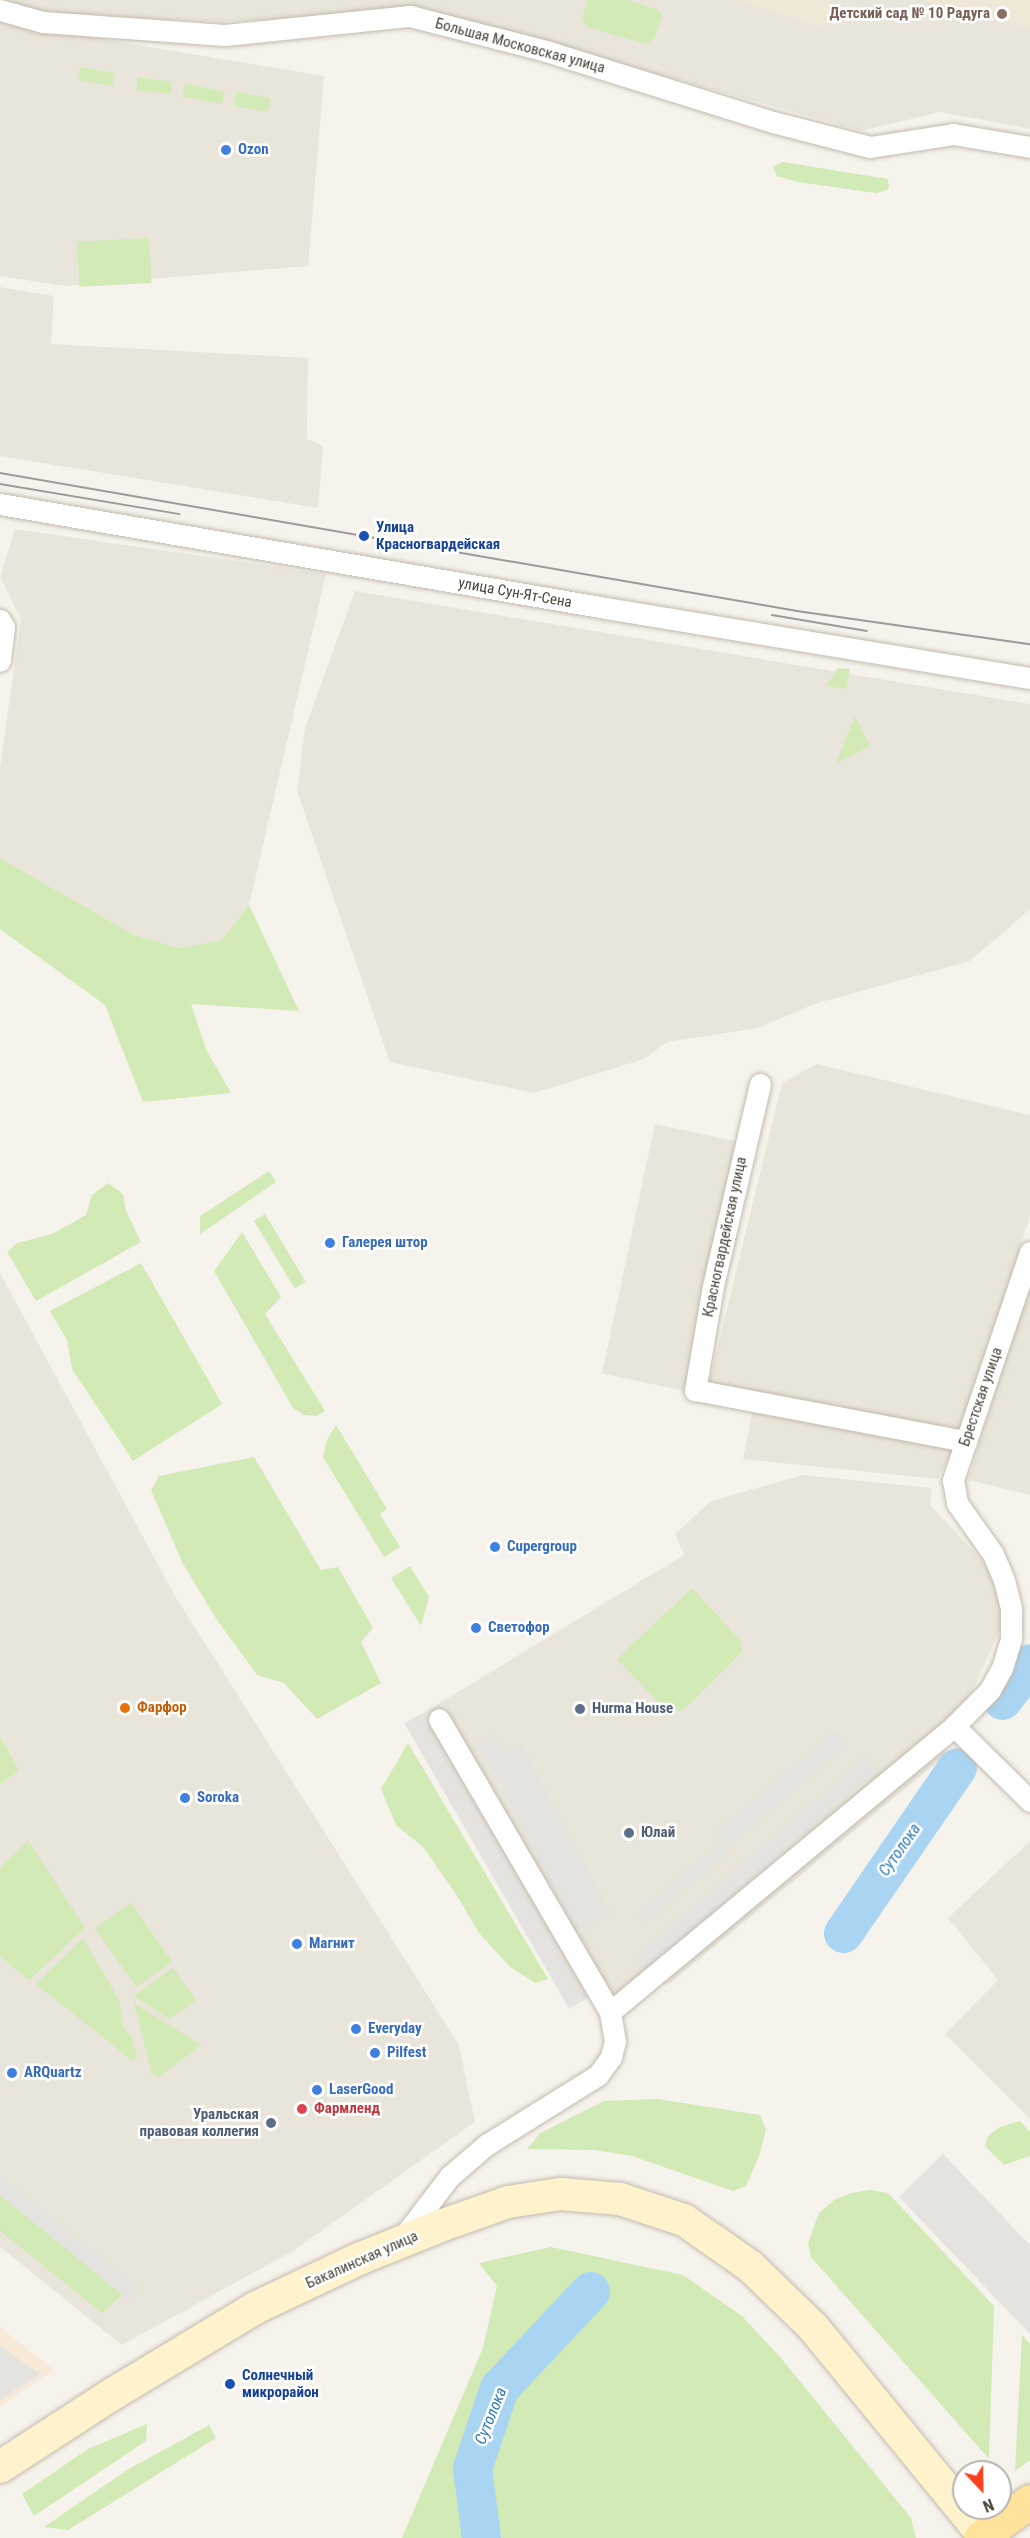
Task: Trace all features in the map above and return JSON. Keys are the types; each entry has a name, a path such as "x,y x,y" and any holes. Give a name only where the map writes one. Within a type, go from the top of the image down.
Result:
{"main road":[{"name":"Бакалинская улица","path":"0,2467 111,2395 255,2308 400,2242 508,2202 561,2194 620,2199 684,2220 750,2266 813,2327 983,2537"},
{"path":"983,2537 1030,2501"}],"street":[{"name":"Большая Московская улица","path":"0,10 44,22 225,35 410,16 546,51 773,122 870,147 953,134 1030,147"},
{"name":"улица Сун-Ят-Сена","path":"0,504 1030,678"},
{"path":"0,620 4,627 0,661"},
{"name":"Красногвардейская улица","path":"760,1084 713,1286 695,1390 966,1441"},
{"name":"Брестская улица","path":"610,2012 954,1726 990,1690 1002,1668 1011,1639 1011,1609 1004,1580 982,1536 957,1503 953,1480 1030,1252"},
{"path":"400,2242 434,2193 466,2160 598,2075 611,2057 615,2042 610,2012 439,1719"},
{"path":"954,1726 1030,1801"}],"shaded area":[{"path":"0,0 1030,0 1030,129 940,112 862,131 423,9 221,22 45,13"},
{"name":"Детский сад № 10 Радуга","path":"738,0 833,0 824,28"},
{"name":"Детский сад № 10 Радуга","path":"920,0 1030,0 1030,29"},
{"path":"0,22 324,76 308,266 65,286 0,276"},
{"path":"0,287 54,296 51,344 308,358 307,439 323,446 318,508 0,456"},
{"path":"15,529 326,574 249,905 222,940 179,948 134,935 0,858 0,768 21,619 0,577"},
{"path":"355,591 1030,704 1030,909 970,961 814,1004 758,1028 667,1042 644,1059 534,1093 390,1062 297,791 305,728"},
{"path":"817,1064 1030,1115 1030,1216 961,1434 708,1387 782,1083"},
{"path":"655,1124 738,1142 685,1391 602,1373"},
{"path":"0,1273 175,1596 459,2045 475,2122 293,2251 122,2345 0,2247"},
{"path":"1030,1281 1030,1495 968,1480"},
{"path":"754,1404 955,1444 938,1479 743,1459"},
{"path":"803,1475 932,1488 930,1505 981,1559 992,1576 1000,1598 1003,1623 942,1758 670,1983 586,1999 570,2008 405,1724 684,1555 675,1534 711,1501"},
{"path":"421,1714 586,1999 569,2008 405,1724"},
{"path":"836,1731 848,1745 728,1846 731,1851 645,1923 637,1913 722,1841 715,1832"},
{"path":"495,1734 505,1752 522,1744 610,1913 576,1931 478,1743"},
{"path":"867,1755 879,1769 647,1970 635,1956"},
{"path":"1030,1841 1030,2119 945,2034 998,1980 948,1918"},
{"path":"943,2154 1030,2245 1030,2334 899,2197"},
{"path":"0,2176 140,2289 130,2301 0,2195"},
{"path":"0,2327 54,2370 0,2406"},
{"path":"0,2346 40,2374 0,2400"}],"green space":[{"path":"587,0 627,0 659,10 662,16 654,39 646,44 587,27 582,19"},
{"path":"80,67 114,73 112,86 78,80"},
{"path":"138,77 172,82 170,95 136,90"},
{"path":"185,84 224,91 222,104 183,97"},
{"path":"236,92 270,98 268,112 234,106"},
{"path":"783,162 888,179 889,189 876,193 797,182 777,176 773,167"},
{"path":"149,238 151,283 79,287 77,242"},
{"path":"838,668 850,669 846,689 826,686"},
{"path":"855,716 870,746 836,763"},
{"path":"0,858 134,935 179,948 222,940 249,905 299,1011 191,1004 206,1049 231,1093 143,1102 105,1005 0,929"},
{"path":"269,1171 276,1182 200,1234 200,1216"},
{"path":"108,1183 123,1194 126,1211 141,1242 36,1301 7,1252 17,1243 52,1234 86,1215 92,1195"},
{"path":"265,1214 306,1282 295,1288 254,1221"},
{"path":"242,1232 281,1297 265,1314 325,1411 317,1416 304,1415 293,1408 214,1271"},
{"path":"141,1263 222,1404 133,1461 72,1369 67,1340 50,1311"},
{"path":"336,1425 387,1509 380,1514 400,1547 384,1557 323,1457 327,1440"},
{"path":"254,1457 321,1570 338,1567 373,1628 361,1642 381,1683 317,1719 284,1683 257,1675 217,1620 183,1564 151,1490 159,1476"},
{"path":"410,1566 429,1597 421,1626 391,1578"},
{"path":"692,1588 740,1640 743,1651 683,1710 671,1712 666,1710 617,1659"},
{"path":"0,1737 19,1770 0,1784"},
{"path":"408,1743 548,1979 535,1983 510,1967 479,1933 456,1894 423,1847 396,1825 381,1789"},
{"path":"28,1840 85,1928 29,1980 0,1956 0,1868"},
{"path":"131,1903 172,1962 136,1987 95,1928"},
{"path":"83,1938 119,2000 123,2028 131,2035 137,2057 133,2061 36,1984"},
{"path":"173,1968 196,2000 170,2019 134,1996"},
{"path":"134,2003 201,2045 159,2077 152,2074"},
{"path":"657,2099 760,2115 766,2130 759,2156 746,2186 733,2191 632,2156 595,2150 527,2149 540,2133 604,2101"},
{"path":"1020,2121 1030,2132 1030,2156 1004,2165 985,2146 988,2136 1000,2127"},
{"path":"870,2190 888,2193 994,2306 989,2459 811,2257 808,2243 819,2213 834,2200 851,2193"},
{"path":"0,2193 122,2295 102,2313 0,2231"},
{"path":"551,2247 683,2275 742,2316 781,2358 911,2518 916,2538 402,2538 483,2348 497,2286 479,2263"},
{"path":"1022,2335 1030,2344 1030,2460 1015,2471"},
{"path":"147,2424 146,2441 34,2516 22,2494 88,2449"},
{"path":"209,2425 216,2438 68,2530 44,2527 127,2470"}],"waterway":[{"name":"Сутолока","path":"1002,1700 1030,1663"},
{"name":"Сутолока","path":"843,1933 957,1767"},
{"name":"Сутолока","path":"481,2538 472,2468 499,2388 590,2291"}],"tram line":[{"path":"0,473 797,611 1030,644"},
{"path":"0,484 180,514"},
{"path":"772,615 867,631"}],"place":[{"name":"Детский сад № 10 Радуга","path":"1002,14"},
{"name":"Ozon","path":"226,150"},
{"name":"Улица Красногвардейская","path":"364,536"},
{"name":"Галерея штор","path":"330,1243"},
{"name":"Cupergroup","path":"495,1547"},
{"name":"Светофор","path":"476,1628"},
{"name":"Фарфор","path":"125,1708"},
{"name":"Hurma House","path":"580,1709"},
{"name":"Soroka","path":"185,1798"},
{"name":"Юлай","path":"629,1833"},
{"name":"Магнит","path":"297,1944"},
{"name":"Everyday","path":"356,2029"},
{"name":"Pilfest","path":"375,2053"},
{"name":"ARQuartz","path":"12,2073"},
{"name":"LaserGood","path":"317,2090"},
{"name":"Фармленд","path":"302,2109"},
{"name":"Уральская правовая коллегия","path":"271,2123"},
{"name":"Солнечный микрорайон","path":"230,2384"}]}
